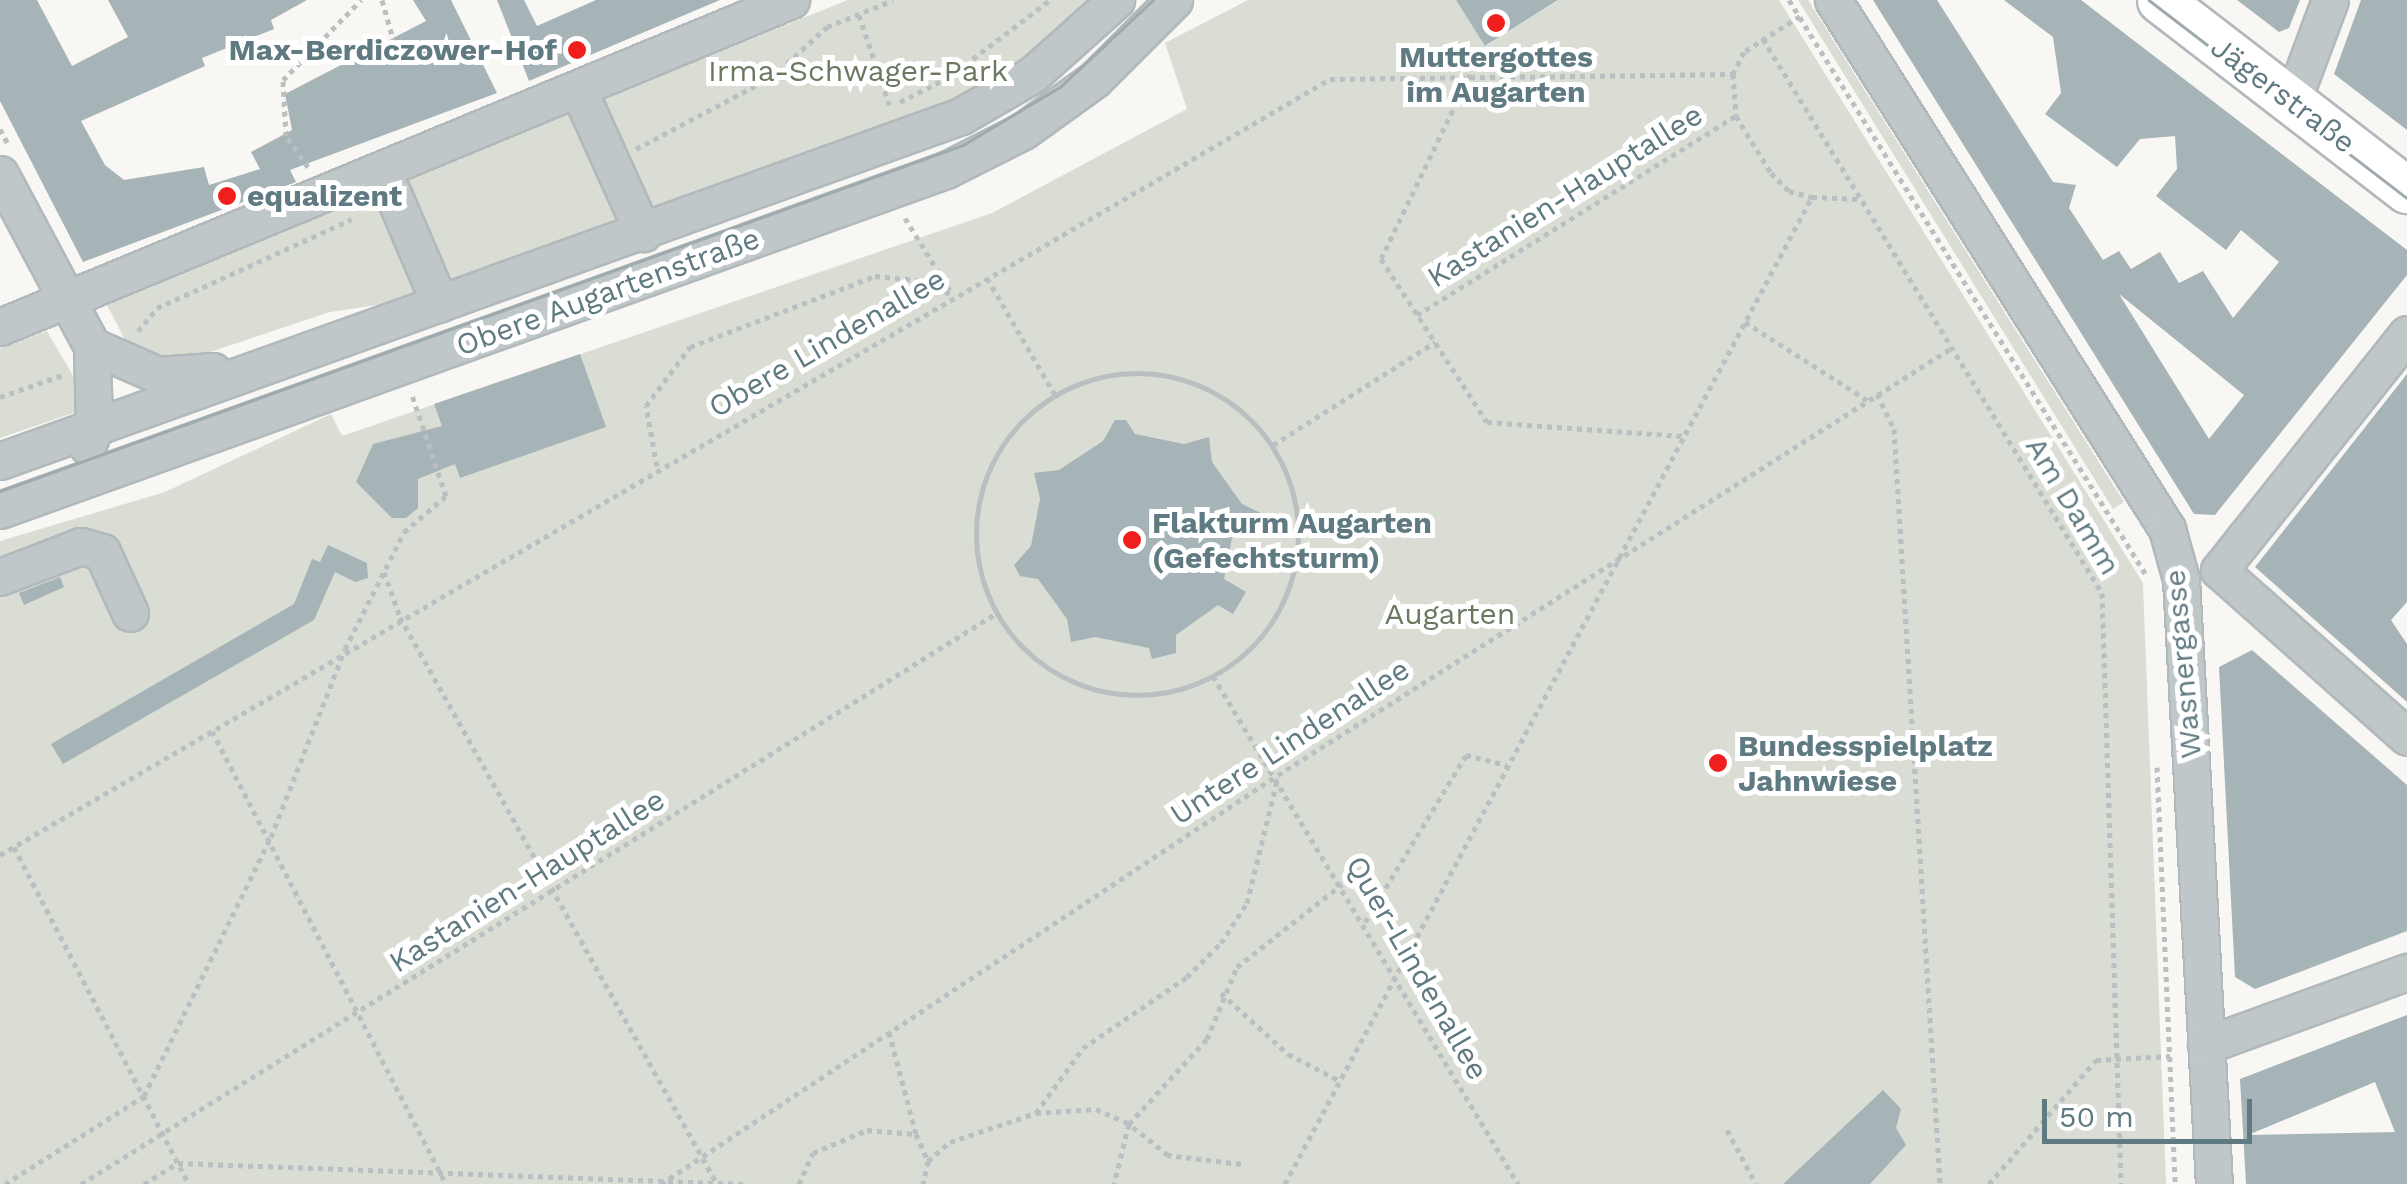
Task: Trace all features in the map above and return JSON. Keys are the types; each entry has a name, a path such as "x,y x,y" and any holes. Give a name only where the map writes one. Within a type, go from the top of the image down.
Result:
{"main road":[{"name":"Jägerstraße","path":"2160,0 2407,190"}],"street":[{"path":"0,327 326,196 390,186 579,92 790,0"},
{"name":"Obere Augartenstraße","path":"0,461 961,116 1032,75 1116,0"},
{"name":"Obere Augartenstraße","path":"0,510 946,170 1023,131 1095,79 1174,0"},
{"name":"Wasnergasse","path":"1834,0 2167,529 2182,579 2214,1184"},
{"path":"2292,102 2330,0"},
{"name":"Obere Augartenstraße","path":"579,92 643,232"},
{"path":"0,174 100,357 94,429 80,463 35,499"},
{"name":"Obere Augartenstraße","path":"390,186 440,304"},
{"path":"2407,334 2220,570 2407,737"},
{"path":"100,357 158,375 248,369"},
{"path":"0,577 81,546 102,552 130,614"},
{"path":"2206,1045 2407,972"}],"path":[{"path":"326,196 286,136 283,80 361,0"},
{"path":"382,0 394,42"},
{"path":"611,162 772,77 811,38 893,0"},
{"path":"858,14 889,108 950,77 1050,0"},
{"path":"1790,0 2150,580"},
{"path":"1800,16 1744,52 1733,74 1736,116 1770,172 1789,191 1812,198 1860,200"},
{"name":"Am Damm","path":"1764,40 2102,593 2114,1060 2121,1184"},
{"path":"1470,74 1381,259 1487,422 1684,436"},
{"name":"Obere Lindenallee","path":"0,855 657,466 1330,79 1470,74 1733,74"},
{"name":"Kastanien-Hauptallee","path":"1417,315 1736,116"},
{"path":"0,398 100,357 157,308 390,186"},
{"path":"1285,1184 1614,560 1812,198"},
{"path":"900,210 954,296"},
{"path":"657,466 646,406 690,347 875,276 928,282 954,296"},
{"path":"987,278 1055,395"},
{"path":"1745,322 1867,400"},
{"path":"1273,446 1435,342"},
{"name":"Untere Lindenallee","path":"662,1183 1278,774 1950,349"},
{"path":"1110,375 1167,375 1222,396 1273,446 1297,510 1293,573 1268,628 1214,676 1160,694 1081,686 1028,652 996,613 976,543 983,489 1020,423 1055,395 1110,375"},
{"path":"5,1184 144,1096 272,837 345,649 404,532 446,496 408,381"},
{"path":"1876,394 1894,430 1940,1184"},
{"path":"384,572 400,617 716,1182"},
{"name":"Kastanien-Hauptallee","path":"81,1184 996,613"},
{"name":"Quer-Lindenallee","path":"1214,676 1278,774 1518,1184"},
{"path":"212,730 272,837 446,1184"},
{"path":"1365,922 1466,755 1506,765"},
{"path":"2156,758 2175,1184"},
{"path":"1036,1113 1083,1048 1187,977 1221,942 1247,903 1278,774"},
{"path":"14,846 188,1184"},
{"path":"1114,1184 1129,1124 1207,1040 1221,993 1237,966 1342,884"},
{"path":"1221,993 1288,1054 1340,1081"},
{"path":"889,1032 916,1134 928,1162"},
{"path":"1988,1184 2096,1060 2168,1056"},
{"path":"922,1184 928,1162 950,1142 1036,1113 1096,1109 1129,1124 1168,1155 1241,1164"},
{"path":"798,1184 813,1153 867,1130 916,1134"},
{"path":"1727,1130 1756,1184"},
{"path":"144,1184 178,1163 744,1184"}],"green space":[{"name":"Irma-Schwager-Park","path":"848,0 1096,0 1012,74 906,129 403,301 330,312 177,363 151,358 125,340 107,305 124,290"},
{"name":"Augarten","path":"1248,0 1456,0 1486,46 1559,0 1779,0 2143,583 2166,1184 0,1184 0,541 165,492 331,414 342,436 992,213 1187,109 1165,43"},
{"path":"1798,0 1808,0 2124,502 2113,509"},
{"path":"47,331 79,386 79,411 0,438 0,349"}],"building":[{"path":"0,0 37,0 72,66 128,37 108,0 307,0 271,20 274,29 202,58 205,66 81,121 105,165 124,180 204,167 209,185 260,169 251,152 292,130 285,94 426,21 413,0 451,0 497,93 290,170 296,182 83,262 0,101"},
{"name":"Max-Berdiczower-Hof","path":"497,0 524,0 537,26 596,0 720,0 529,81"},
{"name":"Muttergottes im Augarten","path":"1456,0 1558,0 1485,46"},
{"path":"1873,0 1937,0 2053,182 2076,185 2069,208 2103,260 2119,251 2131,269 2160,252 2179,283 2203,271 2233,318 2279,262 2241,230 2226,250 2156,196 2177,169 2175,136 2140,139 2117,167 2045,114 2061,93 2053,37 2004,0 2081,0 2407,250 2407,275 2215,515 2194,514","holes":["2119,294 2244,395 2209,439"]},
{"path":"2237,0 2300,0 2289,28 2279,32"},
{"path":"2361,0 2407,0 2407,130 2334,74"},
{"path":"580,354 606,427 460,478 455,464 418,479 418,508 406,518 392,518 356,482 373,444 442,426 434,404"},
{"path":"2407,374 2407,602 2391,620 2407,644 2407,702 2255,567"},
{"name":"Flakturm Augarten (Gefechtsturm)","path":"1115,420 1126,420 1135,434 1184,444 1209,437 1212,462 1242,504 1265,515 1258,532 1232,538 1224,579 1246,592 1233,614 1218,605 1176,635 1176,653 1152,659 1149,648 1095,637 1071,642 1067,619 1038,579 1020,576 1014,565 1031,546 1040,499 1034,473 1059,470 1103,441"},
{"path":"328,545 367,563 368,578 355,582 335,572 314,620 63,764 51,744 294,604 312,559 320,562"},
{"path":"60,577 64,587 24,605 19,593"},
{"path":"2252,650 2407,785 2407,931 2255,989 2235,977 2219,667"},
{"path":"2407,1015 2407,1184 2246,1184 2240,1079","holes":["2375,1082 2395,1132 2248,1135"]},
{"path":"1883,1090 1901,1109 1896,1128 1906,1145 1870,1184 1783,1184"}],"tram line":[{"path":"0,491 963,145 1060,87 1153,0"},
{"path":"2149,0 2407,198"}],"place":[{"name":"Muttergottes im Augarten","path":"1496,23"},
{"name":"Max-Berdiczower-Hof","path":"577,50"},
{"name":"equalizent","path":"227,196"},
{"name":"Flakturm Augarten (Gefechtsturm)","path":"1132,540"},
{"name":"Bundesspielplatz Jahnwiese","path":"1718,763"}]}
